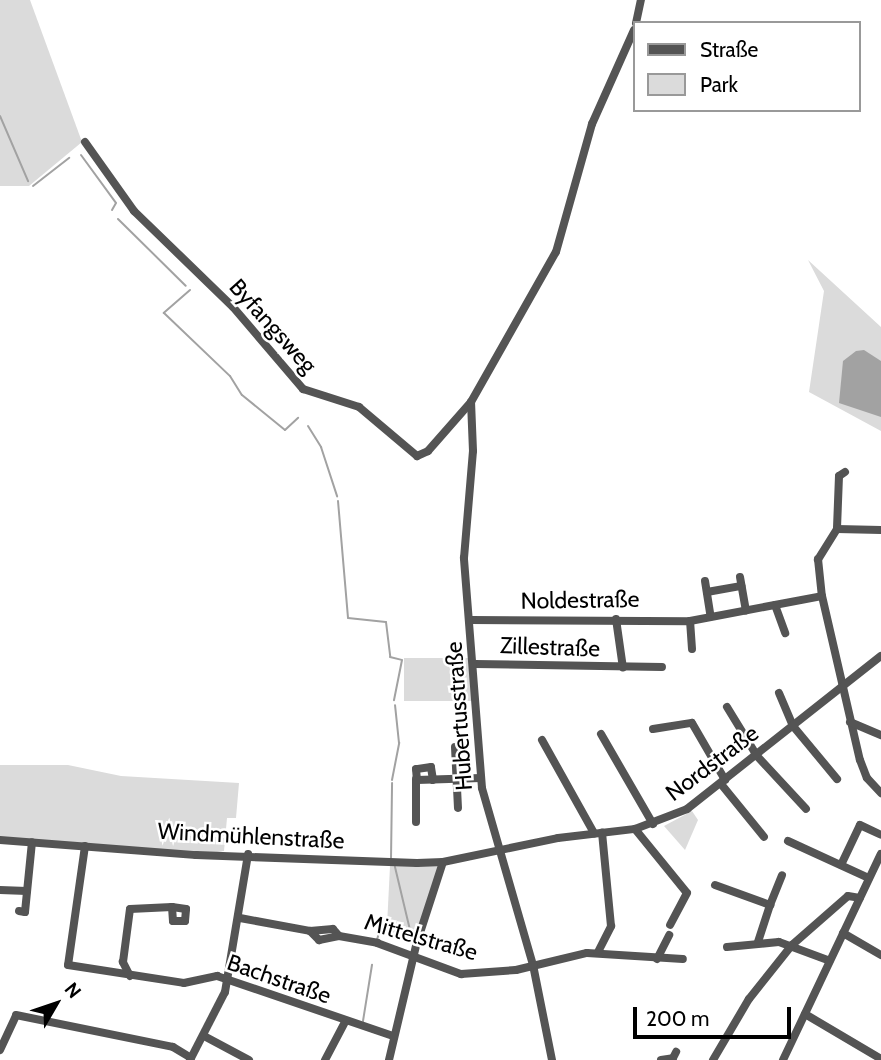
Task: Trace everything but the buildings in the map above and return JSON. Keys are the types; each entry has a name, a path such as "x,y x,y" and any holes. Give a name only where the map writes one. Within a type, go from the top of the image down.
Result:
{"street":[{"path":"636,21 641,0"},
{"path":"471,402 492,360 556,252 592,124 632,34"},
{"name":"Byfangsweg","path":"85,142 129,205 233,307 298,386 359,407 417,456 428,451 458,413 471,402"},
{"name":"Hubertusstraße","path":"471,402 473,451 464,558 475,664 481,778 498,849 533,965 552,1060"},
{"path":"458,413 471,415"},
{"path":"845,472 839,476 837,529 818,559 822,596 850,722 867,778 881,793"},
{"path":"837,529 881,530"},
{"path":"705,581 711,617"},
{"path":"707,592 741,581 746,610"},
{"name":"Noldestraße","path":"471,620 690,621 822,596"},
{"path":"775,605 785,633"},
{"name":"Zillestraße","path":"616,619 623,668"},
{"path":"690,621 692,649"},
{"name":"Nordstraße","path":"498,849 635,829 687,809 881,656"},
{"name":"Zillestraße","path":"475,664 662,667"},
{"path":"779,693 793,726 837,779"},
{"path":"727,707 757,756 806,809"},
{"path":"850,722 881,735"},
{"path":"653,729 692,723 723,782 764,837"},
{"path":"601,734 653,824"},
{"path":"541,740 598,833 611,926 598,953"},
{"path":"455,747 458,808"},
{"path":"416,822 416,779 481,778"},
{"path":"841,865 860,825 881,835"},
{"path":"635,829 687,893 670,925"},
{"name":"Windmühlenstraße","path":"0,840 443,862 498,849"},
{"path":"788,841 869,878"},
{"path":"19,911 25,912 32,842"},
{"name":"Bachstraße","path":"85,846 68,965 184,983 208,975 228,979 345,1022 393,1036"},
{"path":"0,1050 16,1015 173,1046 190,1059 204,1036 228,979 240,918 248,854"},
{"path":"783,1060 880,860"},
{"path":"389,1060 414,957 443,862"},
{"path":"758,942 782,876"},
{"path":"715,885 770,905"},
{"path":"0,890 27,891"},
{"path":"713,1060 749,999 792,945 848,896 860,898"},
{"path":"130,976 123,962 130,909 172,907"},
{"name":"Mittelstraße","path":"240,918 310,931 333,929 339,936 414,957 451,971 480,975 598,953 683,959"},
{"path":"843,933 881,955"},
{"path":"657,959 669,935"},
{"path":"727,947 758,942 792,945 830,961"},
{"path":"110,972 123,962"},
{"path":"805,1014 881,1059"},
{"path":"325,1060 345,1022"},
{"path":"204,1036 245,1059"},
{"path":"661,1060 673,1058 676,1052"}],"green space":[{"path":"0,0 30,0 82,142 29,186 0,186"},
{"path":"808,260 881,327 881,431 809,392 824,291"},
{"path":"404,658 473,658 473,701 404,701"},
{"path":"0,765 68,765 121,776 239,783 236,818 227,818 224,851 196,855 0,840"},
{"path":"692,811 698,820 685,850 664,826"},
{"path":"441,865 417,935 387,926 390,866"}],"shaded area":[{"path":"864,350 881,361 881,417 839,403 843,361 856,351"}],"waterway":[{"path":"0,116 28,181"},
{"path":"81,155 116,203 112,210"},
{"path":"33,186 69,158"},
{"path":"118,219 186,286"},
{"path":"190,290 164,313 230,376 242,395 285,430 298,418"},
{"path":"308,426 321,447 337,496"},
{"path":"338,501 348,618 386,622 390,657 402,660 394,700"},
{"path":"392,780 399,743 395,705"},
{"path":"391,859 392,783"},
{"path":"377,940 380,929 408,934 410,930 395,867"},
{"path":"363,1021 372,965"}]}
